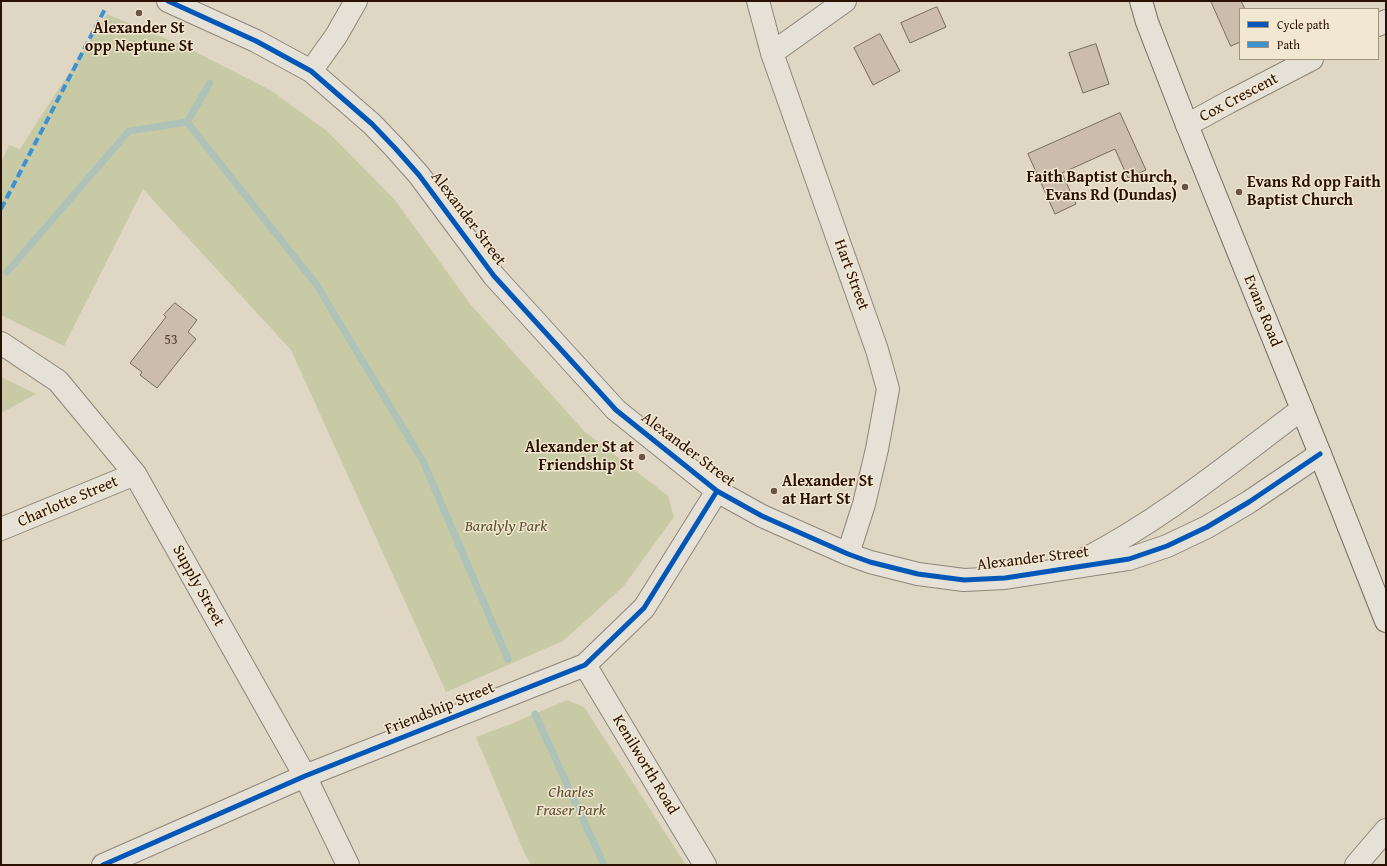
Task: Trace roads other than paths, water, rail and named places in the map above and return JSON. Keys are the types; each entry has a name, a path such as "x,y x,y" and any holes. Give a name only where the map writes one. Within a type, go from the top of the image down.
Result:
{"street":[{"name":"Alexander Street","path":"168,1 256,41 311,71 372,124 395,148 419,175 494,276 616,410 717,491 762,516 848,554 870,562 918,574 964,580 1005,578 1129,559 1167,546 1207,527 1249,502 1320,454"},
{"path":"311,71 336,36 356,1"},
{"name":"Hart Street","path":"758,1 772,53 877,350 888,389 866,497 848,554"},
{"path":"772,53 845,1"},
{"name":"Evans Road","path":"1140,1 1186,125 1302,409 1386,621"},
{"name":"Cox Crescent","path":"1186,125 1310,60"},
{"name":"Supply Street","path":"1,343 58,381 135,474 305,776 348,865"},
{"name":"Alexander Street","path":"1066,569 1116,543 1157,517 1199,488 1302,409"},
{"name":"Charlotte Street","path":"1,530 135,474"},
{"name":"Friendship Street","path":"103,865 305,776 585,665 644,608 717,491"},
{"name":"Kenilworth Road","path":"585,665 705,865"},
{"path":"1356,865 1386,830"}],"waterway":[{"path":"210,83 187,122 316,284 423,461 508,659"},
{"path":"7,272 129,131 187,122"},
{"path":"535,714 604,865"}],"place":[{"name":"Alexander St opp Neptune St","path":"139,13"},
{"name":"Faith Baptist Church, Evans Rd (Dundas)","path":"1185,187"},
{"name":"Evans Rd opp Faith Baptist Church","path":"1239,192"},
{"name":"Alexander St at Friendship St","path":"642,457"},
{"name":"Alexander St at Hart St","path":"774,491"}],"park label":[{"name":"Baralyly Park","path":"506,527"},
{"name":"Charles Fraser Park","path":"571,802"}]}
